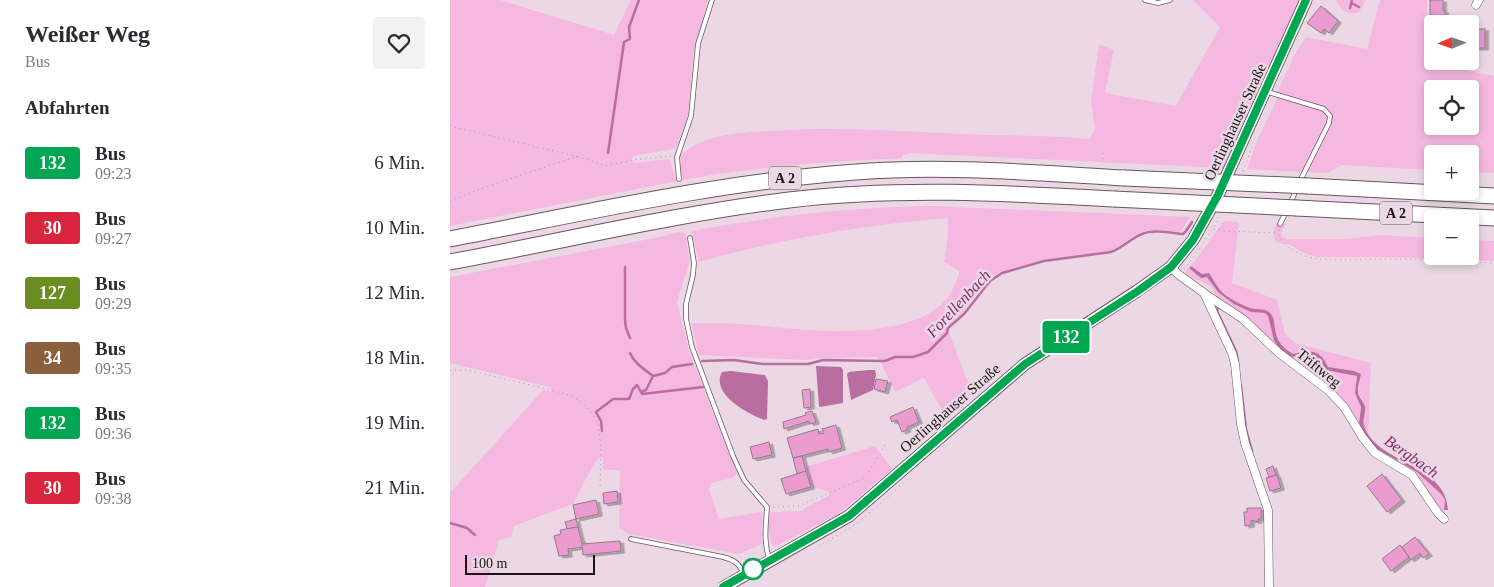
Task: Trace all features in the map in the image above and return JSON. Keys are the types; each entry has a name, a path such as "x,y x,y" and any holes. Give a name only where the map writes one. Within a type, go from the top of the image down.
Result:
{"highway":[{"name":"A 2","path":"450,239 698,191 809,176 929,169 1012,171 1494,196"},
{"name":"A 2","path":"450,262 676,218 790,200 907,192 980,192 1494,218"}],"main road":[{"name":"Oerlinghauser Straße","path":"724,587 849,516 1025,364 1138,291 1171,267 1193,240 1204,220 1266,91 1306,0"}],"street":[{"name":"Triftweg","path":"1171,267 1179,275 1243,319 1279,353 1329,391 1344,407 1363,438 1375,453 1412,475 1444,519"},
{"name":"Triftweg","path":"1204,293 1232,352 1245,443 1268,510 1268,587"}],"lane":[{"path":"679,179 677,157 691,116 698,44 712,0"},
{"path":"1145,0 1158,3 1170,0"},
{"path":"1266,91 1324,110 1330,116 1329,123 1280,224"},
{"path":"690,238 694,263 686,312 688,333 733,456 744,480 767,506 766,552 770,560"},
{"path":"631,539 728,558 740,565 744,574"}],"path":[{"path":"450,126 580,157 605,166 668,156 677,157"},
{"path":"1103,152 1103,160"},
{"path":"450,201 486,187 580,157"},
{"path":"1280,224 1278,233 1280,239 1291,249 1317,259 1388,259 1494,263"},
{"path":"1214,228 1225,231 1278,233"},
{"path":"450,370 467,370 543,388 572,396 587,407 598,422 601,446 600,487"},
{"path":"767,506 799,506 864,478 885,445"}],"shaded area":[{"path":"450,0 500,0 614,35 631,0 708,0 693,56 688,115 677,146 673,149 632,156 633,163 669,159 677,181 450,226"},
{"path":"1193,0 1301,0 1223,168 911,153 903,155 902,158 764,168 682,180 680,155 706,140 740,133 843,129 1090,139 1095,129 1091,102 1099,44 1114,50 1105,93 1176,106 1220,27"},
{"path":"1336,0 1366,0 1359,12 1352,13 1342,9"},
{"path":"1380,0 1427,0 1427,15 1424,15 1424,70 1465,70 1494,76 1494,173 1479,172 1479,145 1424,145 1424,170 1342,165 1327,173 1247,169 1257,141 1276,101 1279,89 1295,54 1306,37 1367,49"},
{"path":"933,206 1190,217 1181,232 1145,231 1110,251 1043,260 1000,272 988,280 962,313 947,327 966,378 975,393 947,419 924,378 895,392 878,357 805,360 699,355 691,323 846,331 899,325 923,317 942,304 951,293 960,271 944,262 948,235 948,218 822,234 760,246 699,262 692,231 812,213 872,208"},
{"path":"1224,221 1239,222 1232,283 1277,300 1285,334 1295,343 1371,363 1368,434 1363,425 1365,407 1358,392 1361,374 1328,367 1325,361 1314,352 1293,354 1280,342 1275,331 1274,320 1269,312 1250,308 1226,296 1209,274 1202,274 1191,266"},
{"path":"1276,224 1286,224 1281,233 1282,237 1288,239 1346,239 1381,235 1424,238 1424,258 1317,257 1303,253 1291,245 1276,242 1273,234"},
{"path":"678,232 685,233 690,261 677,302 689,351 737,474 732,478 711,483 709,490 719,519 762,512 762,544 739,554 629,534 619,528 620,470 603,470 603,458 598,458 573,504 514,526 511,537 499,540 485,587 450,587 450,493 543,390 552,392 550,387 450,363 450,277"},
{"path":"1479,240 1494,241 1494,261 1479,260"},
{"path":"1191,266 1202,274 1209,273 1226,296 1250,308 1269,312 1274,320 1275,331 1280,342 1293,354 1314,352 1325,361 1328,367 1361,374 1358,393 1365,407 1364,426 1372,439 1383,449 1424,473 1436,483 1444,494 1448,510 1444,510 1445,500 1441,494 1417,472 1375,448 1366,436 1359,424 1361,407 1355,393 1357,376 1325,370 1316,356 1308,354 1292,357 1281,351 1274,340 1268,316 1265,313 1251,312 1234,304 1218,292 1207,277 1201,278 1189,268"},
{"path":"1189,268 1201,278 1207,277 1218,292 1251,312 1265,313 1269,316 1274,340 1292,357 1308,354 1316,356 1325,370 1357,376 1355,393 1361,407 1359,424 1375,448 1417,472 1441,494 1445,500 1443,512 1415,474 1372,447 1347,408 1217,298 1211,286 1186,275 1185,272"},
{"path":"816,366 841,367 843,370 843,403 819,406"},
{"path":"875,370 873,390 851,400 847,374 849,372"},
{"path":"731,371 765,375 768,381 767,419 764,420 749,413 732,402 726,395 721,388 720,380 722,372"},
{"path":"875,446 892,469 838,514 776,546 773,545 769,528 771,512 802,511 830,495 828,491 811,487 805,467"}],"building":[{"path":"1430,0 1443,0 1445,15 1430,15"},
{"path":"1321,6 1338,21 1329,33 1324,29 1321,33 1307,23"},
{"path":"1479,29 1485,29 1485,48 1479,48"},
{"path":"876,379 888,381 885,392 874,389"},
{"path":"810,389 811,407 804,408 802,390"},
{"path":"913,407 919,422 907,427 907,430 902,432 897,420 892,422 890,417"},
{"path":"812,411 816,422 810,424 809,421 784,429 783,422 806,415 805,413"},
{"path":"836,425 842,448 829,452 828,449 793,458 787,438 818,429 819,434 824,433 822,429"},
{"path":"769,442 772,455 753,459 750,447"},
{"path":"802,456 806,471 797,474 793,458"},
{"path":"1273,466 1276,475 1269,477 1266,469"},
{"path":"806,471 811,487 786,494 781,479"},
{"path":"1382,474 1402,500 1387,512 1367,486"},
{"path":"1277,475 1281,488 1270,491 1266,478"},
{"path":"617,491 618,502 604,504 603,493"},
{"path":"596,500 599,514 576,519 573,505"},
{"path":"1247,508 1261,508 1261,519 1258,519 1258,522 1251,520 1251,525 1245,526 1244,512 1247,512"},
{"path":"576,519 578,527 567,529 565,522"},
{"path":"578,527 583,547 568,549 569,555 559,556 554,536 561,534 560,530"},
{"path":"1415,537 1429,554 1423,558 1420,553 1411,560 1402,547"},
{"path":"620,541 621,551 583,555 582,544"},
{"path":"1400,545 1409,557 1391,571 1382,559"}],"waterway":[{"path":"608,153 624,42 630,39 629,27 639,0"},
{"name":"Forellenbach","path":"1350,8 1352,0"},
{"path":"1351,3 1359,7"},
{"name":"Forellenbach","path":"1237,125 1246,106"},
{"name":"Forellenbach","path":"702,361 734,360 762,364 808,364 823,360 885,361 895,357 913,357 928,352 947,333 948,328 964,314 990,281 1002,273 1044,261 1111,252 1138,236 1147,233 1183,234 1192,222"},
{"path":"625,267 625,320 630,338"},
{"path":"1218,307 1217,311 1236,351 1238,361"},
{"path":"630,353 637,363 653,376"},
{"name":"Forellenbach","path":"602,431 601,421 596,412 613,399 629,399 637,385 641,392 646,390 653,376 665,373 672,367 692,364"},
{"path":"1241,386 1246,429 1252,451"},
{"path":"641,392 642,394 703,387"},
{"name":"Forellenbach","path":"450,523 467,528 475,535"}],"bus line":[{"name":"132","path":"723,587 849,516 996,387 1025,364 1158,278 1171,267 1193,240 1218,195 1288,44 1306,0"}],"water label":[{"name":"Bergbach","path":"1412,456"}]}
